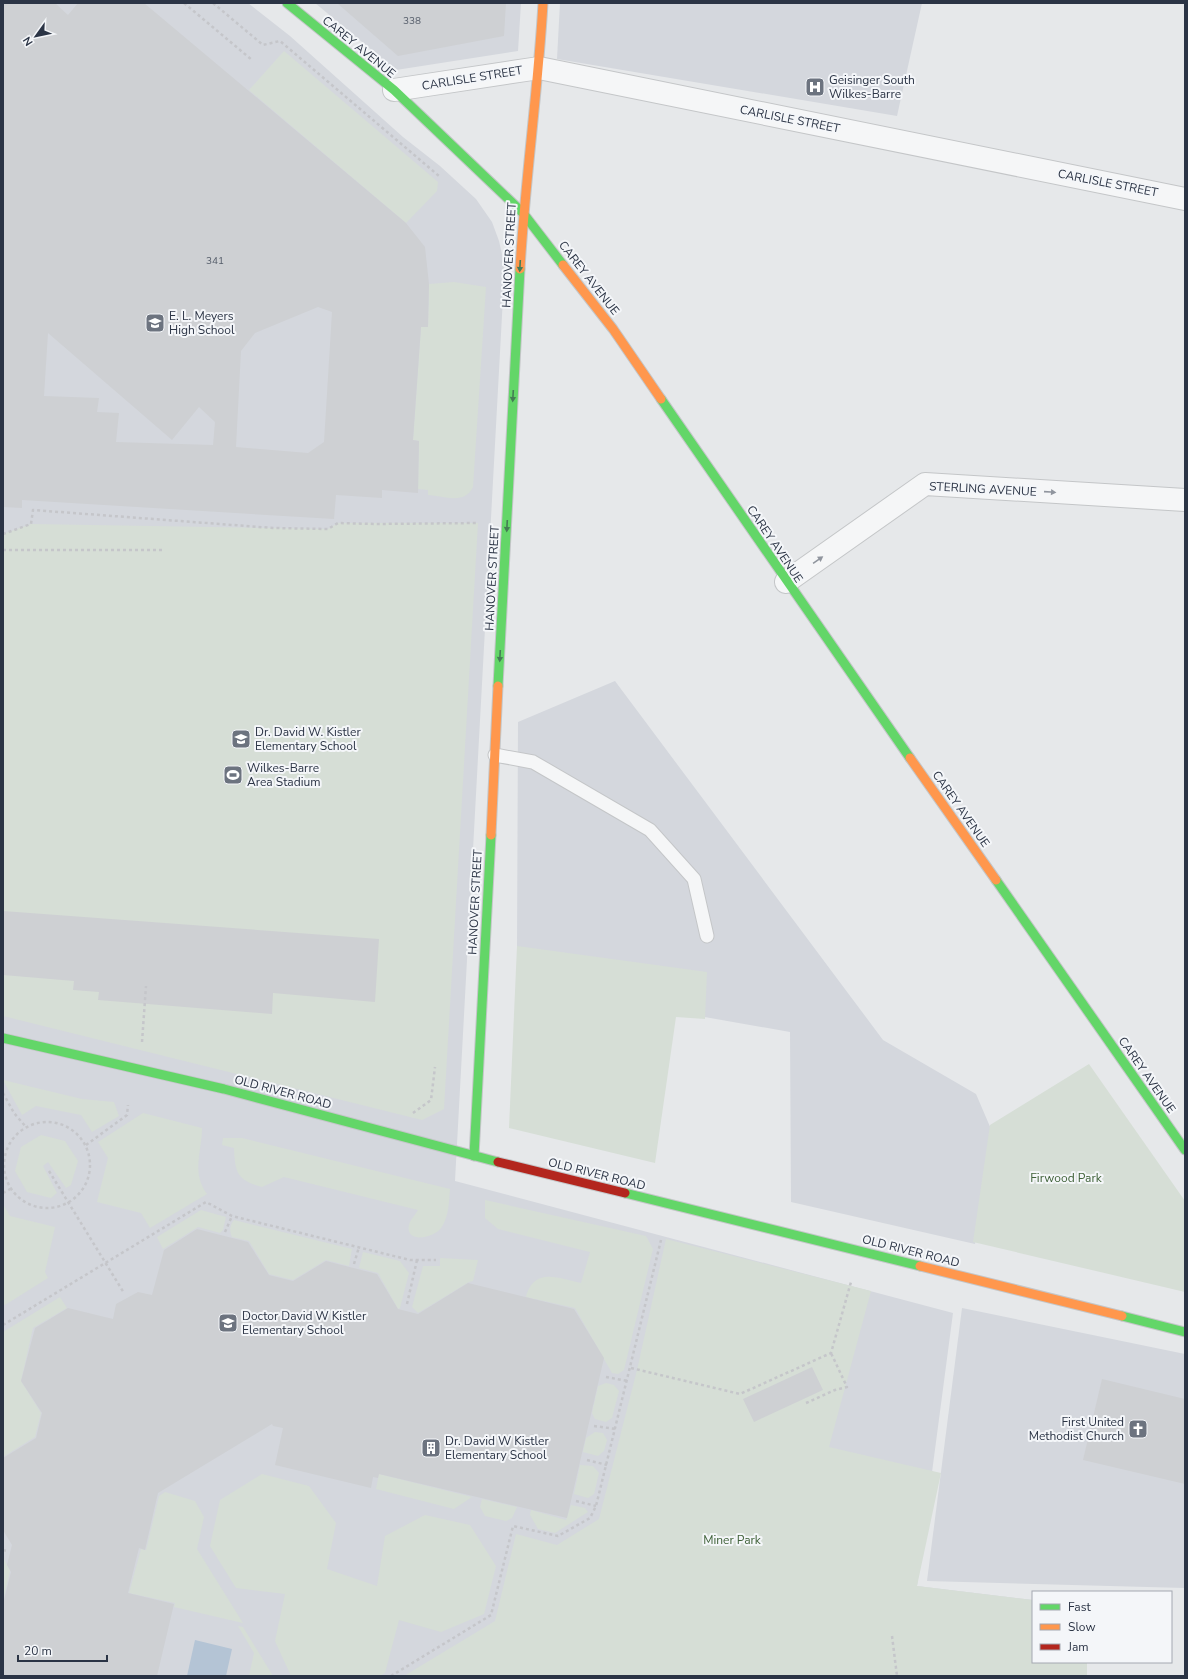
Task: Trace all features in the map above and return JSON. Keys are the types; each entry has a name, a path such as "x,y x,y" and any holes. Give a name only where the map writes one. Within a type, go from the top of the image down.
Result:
{"street":[{"name":"CAREY AVENUE","path":"287,3 394,90 523,213 613,329 786,582 1185,1150"},
{"name":"HANOVER STREET","path":"474,1156 523,213 540,68 543,3"},
{"name":"CARLISLE STREET","path":"394,90 540,68 1185,199"},
{"name":"STERLING AVENUE","path":"786,582 925,484 1185,500"},
{"name":"OLD RIVER ROAD","path":"3,1038 224,1089 474,1156 1185,1332"}],"lane":[{"path":"495,755 533,762 650,830 694,879 707,936"}],"path":[{"path":"184,3 252,60"},
{"path":"213,3 263,45 280,41 439,176"},
{"path":"3,534 31,524 33,510 274,528 328,529 338,523 478,523"},
{"path":"3,550 163,550"},
{"path":"141,1048 146,986"},
{"path":"408,1116 431,1100 435,1067"},
{"path":"3,1093 14,1113 26,1127"},
{"path":"86,1145 127,1115 128,1105"},
{"path":"46,1122 66,1126 77,1134 86,1145 90,1159 89,1173 84,1187 75,1198 69,1202 63,1205 48,1208 34,1206 21,1199 12,1188 6,1175 4,1161 8,1148 15,1136 26,1127 46,1122"},
{"path":"49,1171 69,1202 104,1263 124,1293"},
{"path":"3,1193 12,1188"},
{"path":"3,1325 206,1202 232,1216 410,1260 436,1260"},
{"path":"225,1232 232,1216"},
{"path":"391,1676 490,1615 513,1526 558,1536 590,1518 596,1506 607,1465 662,1240"},
{"path":"354,1264 359,1247"},
{"path":"407,1304 417,1260"},
{"path":"806,1404 835,1390 847,1387 832,1353 851,1282"},
{"path":"631,1368 740,1394 832,1353"},
{"path":"606,1377 628,1381"},
{"path":"594,1426 616,1429"},
{"path":"587,1460 607,1465"},
{"path":"576,1501 596,1506"},
{"path":"3,1550 7,1551"},
{"path":"892,1636 897,1676"}],"shaded area":[{"name":"Dr. David W. Kistler Elementary School","path":"3,3 248,3 290,36 403,137 440,166 476,199 492,222 499,241 504,263 455,1181 953,1313 917,1586 1032,1600 1032,1663 1087,1663 1087,1676 3,1676"},
{"path":"315,3 521,3 518,51 396,70"},
{"name":"Geisinger South Wilkes-Barre","path":"560,3 922,3 897,116 557,59"},
{"path":"615,681 883,1040 976,1094 991,1129 975,1244 791,1202 790,1032 699,1016 517,949 518,722"},
{"path":"962,1308 1185,1354 1185,1588 927,1581"}],"green space":[{"path":"284,51 438,182 437,191 406,223 249,90"},
{"path":"454,282 486,287 473,487 465,496 459,498 447,498 428,495 428,490 418,489 419,441 413,440 421,327 428,327 429,284"},
{"name":"Wilkes-Barre Area Stadium","path":"338,523 478,523 444,1109 422,1120 3,1016 3,534 31,524 328,529"},
{"path":"517,946 707,972 705,1019 676,1017 655,1163 509,1128"},
{"name":"Firwood Park","path":"1089,1064 1185,1201 1185,1292 973,1242 990,1125"},
{"path":"3,1080 82,1099 114,1102 119,1116 92,1132 81,1115 36,1106 22,1115"},
{"path":"143,1113 202,1128 198,1170 202,1186 207,1194 150,1228 141,1213 97,1202 108,1158 98,1142"},
{"path":"41,1135 65,1141 78,1161 71,1185 66,1188 48,1162 43,1166 57,1193 51,1198 27,1192 15,1171 21,1147"},
{"path":"223,1138 242,1138 450,1189 446,1219 444,1224 437,1232 427,1236 416,1237 411,1235 409,1225 418,1210 284,1177 262,1187 242,1178 235,1164 234,1148 222,1145"},
{"path":"485,1200 646,1236 653,1249 624,1370 618,1374 612,1373 575,1308 526,1297 535,1281 541,1278 556,1277 581,1283 590,1252 498,1229 485,1218"},
{"path":"3,1204 10,1216 55,1227 45,1272 48,1278 5,1305 3,1304"},
{"path":"201,1210 226,1217 223,1230 220,1233 198,1227 163,1249 157,1237"},
{"path":"234,1220 352,1249 349,1266 326,1260 293,1280 269,1274 249,1241 232,1237 230,1228"},
{"name":"Miner Park","path":"666,1239 871,1291 829,1447 941,1473 917,1586 1032,1600 1032,1663 1087,1663 1087,1676 404,1676 495,1621 516,1534 557,1545 599,1519 637,1370"},
{"path":"363,1252 400,1261 409,1273 400,1308 398,1309 378,1273 359,1268"},
{"path":"440,1258 478,1260 473,1281 418,1313 412,1307 423,1266 440,1266"},
{"path":"60,1297 67,1308 33,1328 21,1381 41,1413 35,1437 3,1457 3,1332"},
{"path":"606,1383 614,1385 619,1391 612,1418 606,1422 595,1419 592,1413 598,1386"},
{"path":"595,1432 603,1433 607,1440 604,1451 598,1456 583,1452 586,1438"},
{"path":"580,1465 593,1466 599,1473 594,1494 588,1498 574,1494"},
{"path":"262,1474 309,1486 336,1523 327,1569 377,1586 385,1536 425,1515 470,1525 496,1566 484,1614 441,1632 399,1620 385,1673 380,1676 291,1676 275,1641 285,1594 236,1588 210,1546 220,1500"},
{"path":"379,1474 472,1497 454,1509 376,1489"},
{"path":"165,1492 195,1501 204,1517 197,1549 243,1623 174,1607 175,1603 129,1593 141,1549 146,1550 159,1496"},
{"path":"482,1499 517,1507 512,1518 506,1521 485,1516 480,1507"},
{"path":"571,1505 585,1508 588,1512 555,1533 538,1529 530,1515 531,1510 566,1520"},
{"path":"3,1557 10,1571 3,1601"},
{"path":"238,1626 243,1627 273,1676 249,1676 254,1653"}],"water":[{"path":"195,1640 232,1649 226,1676 187,1676"}],"building":[{"path":"3,3 55,3 68,15 78,3 144,3 406,223 425,247 429,284 428,327 421,327 413,440 419,441 418,493 382,490 382,498 336,495 334,519 22,500 22,508 3,507","holes":["318,307 332,312 324,442 308,453 236,447 241,351 255,333","48,333 172,440 199,407 215,422 213,445 116,442 119,413 97,412 99,398 44,396"]},
{"path":"337,3 506,3 504,36 398,56"},
{"path":"3,911 379,939 375,1002 273,993 272,1014 98,1000 99,992 73,990 74,981 3,975"},
{"name":"Dr. David W Kistler Elementary School","path":"197,1229 248,1242 269,1275 293,1281 326,1261 377,1274 398,1309 418,1314 468,1283 574,1309 604,1358 567,1518 379,1474 378,1478 373,1477 371,1488 275,1465 283,1428 273,1426 272,1424 158,1493 145,1550 139,1548 128,1593 174,1604 157,1676 3,1676 3,1604 11,1572 7,1565 12,1545 3,1530 3,1458 36,1438 42,1413 21,1381 35,1328 68,1308 113,1319 116,1304 138,1292 152,1295 164,1250"},
{"path":"812,1367 823,1390 754,1422 743,1399"},
{"name":"First United Methodist Church","path":"1102,1379 1185,1399 1185,1484 1083,1460"}],"traffic: fast":[{"path":"287,3 394,90 523,213 563,265"},
{"path":"498,686 520,269"},
{"path":"661,399 910,758"},
{"path":"474,1156 491,835"},
{"path":"996,880 1185,1150"},
{"path":"3,1038 224,1089 498,1162"},
{"path":"625,1193 920,1266"},
{"path":"1122,1316 1185,1332"}],"traffic: slow":[{"path":"520,269 543,3"},
{"path":"563,265 613,329 661,399"},
{"path":"491,835 498,686"},
{"path":"910,758 996,880"},
{"path":"920,1266 1122,1316"}],"traffic: jam":[{"path":"498,1162 625,1193"}],"place":[{"name":"Geisinger South Wilkes-Barre","path":"815,87"},
{"name":"E. L. Meyers High School","path":"155,323"},
{"name":"Dr. David W. Kistler Elementary School","path":"241,739"},
{"name":"Wilkes-Barre Area Stadium","path":"233,775"},
{"name":"Doctor David W Kistler Elementary School","path":"228,1323"},
{"name":"First United Methodist Church","path":"1138,1429"},
{"name":"Dr. David W Kistler Elementary School","path":"431,1448"}]}
